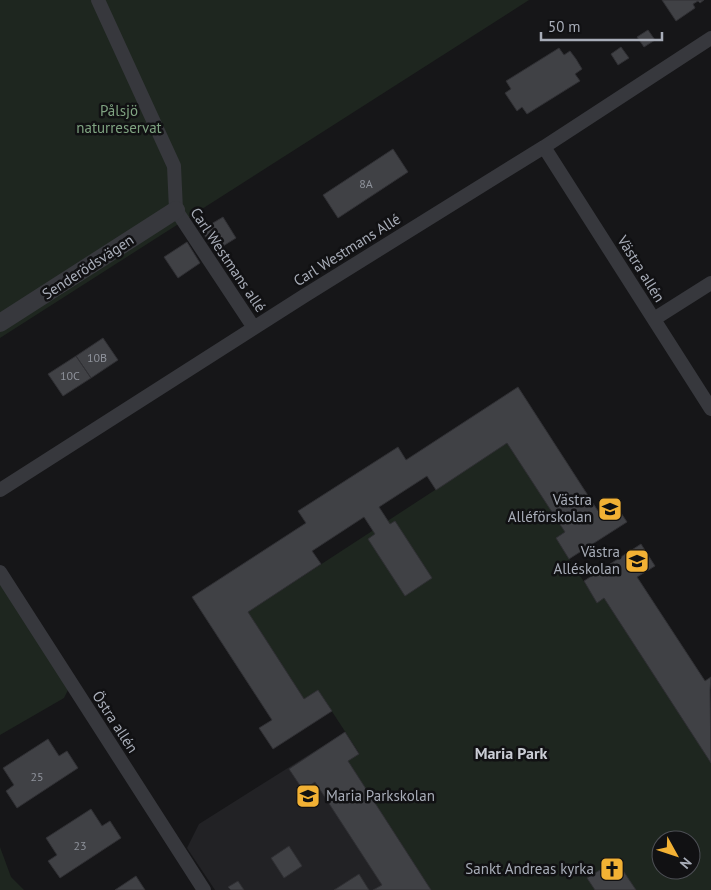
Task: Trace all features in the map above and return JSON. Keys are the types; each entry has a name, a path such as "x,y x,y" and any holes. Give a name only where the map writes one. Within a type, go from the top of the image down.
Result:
{"street":[{"path":"98,0 174,166 176,210"},
{"name":"Carl Westmans Allé","path":"0,490 254,328 544,147 711,38"},
{"name":"Västra allén","path":"544,147 711,409"},
{"name":"Senderödsvägen","path":"0,324 176,210"},
{"name":"Carl Westmans allé","path":"176,210 254,328"},
{"path":"654,319 711,283"},
{"name":"Östra allén","path":"0,572 204,890"}],"shaded area":[{"name":"Maria Parkskolan","path":"345,732 359,754 348,761 431,890 215,890 187,848 199,824"}],"green space":[{"name":"Pålsjö naturreservat","path":"0,0 529,0 0,338"},
{"path":"507,443 565,532 556,538 597,602 604,598 711,763 711,890 431,890 348,761 359,753 318,690 304,699 248,612"},
{"path":"0,584 70,686 64,698 0,735"},
{"path":"0,847 11,877 24,890 0,890"}],"building":[{"path":"662,0 704,0 693,4 695,8 676,21"},
{"path":"648,30 655,40 644,47 637,37"},
{"path":"621,47 629,58 618,65 611,54"},
{"path":"559,48 564,55 570,51 576,59 582,69 575,74 580,81 527,114 522,107 517,111 505,93 511,89 506,81"},
{"path":"393,149 408,172 338,218 323,195"},
{"path":"223,217 236,238 215,251 201,230"},
{"path":"187,242 200,263 178,278 164,257"},
{"path":"103,338 118,360 91,378 76,356"},
{"path":"76,356 91,378 63,396 48,374"},
{"path":"518,387 598,511 613,501 627,522 569,559 556,538 565,532 507,443 436,490 427,476 379,507 390,524 395,521 432,578 405,596 368,539 375,534 364,517 312,551 321,564 248,612 304,699 318,690 332,711 273,749 259,728 272,720 192,597 306,523 298,511 398,447 406,460"},
{"path":"641,544 655,566 637,577 705,681 711,677 711,763 604,598 597,603 584,581"},
{"path":"345,732 359,754 348,761 431,890 373,890 382,885 315,782 303,790 289,769"},
{"path":"48,739 59,756 67,751 78,768 17,808 6,791 14,785 3,768"},
{"path":"91,809 102,826 110,821 121,838 60,878 48,861 57,855 46,838"},
{"path":"289,846 302,866 284,878 271,858"},
{"name":"Sankt Andreas kyrka","path":"616,860 636,890 595,890 587,878"},
{"path":"359,874 369,890 334,890"},
{"path":"136,876 145,890 115,890"},
{"path":"238,881 244,890 231,890 228,887"}],"place":[{"name":"Västra Alléförskolan","path":"610,509"},
{"name":"Västra Alléskolan","path":"637,561"},
{"name":"Maria Parkskolan","path":"308,796"},
{"name":"Sankt Andreas kyrka","path":"612,869"}],"district":[{"name":"Maria Park","path":"511,753"}]}
